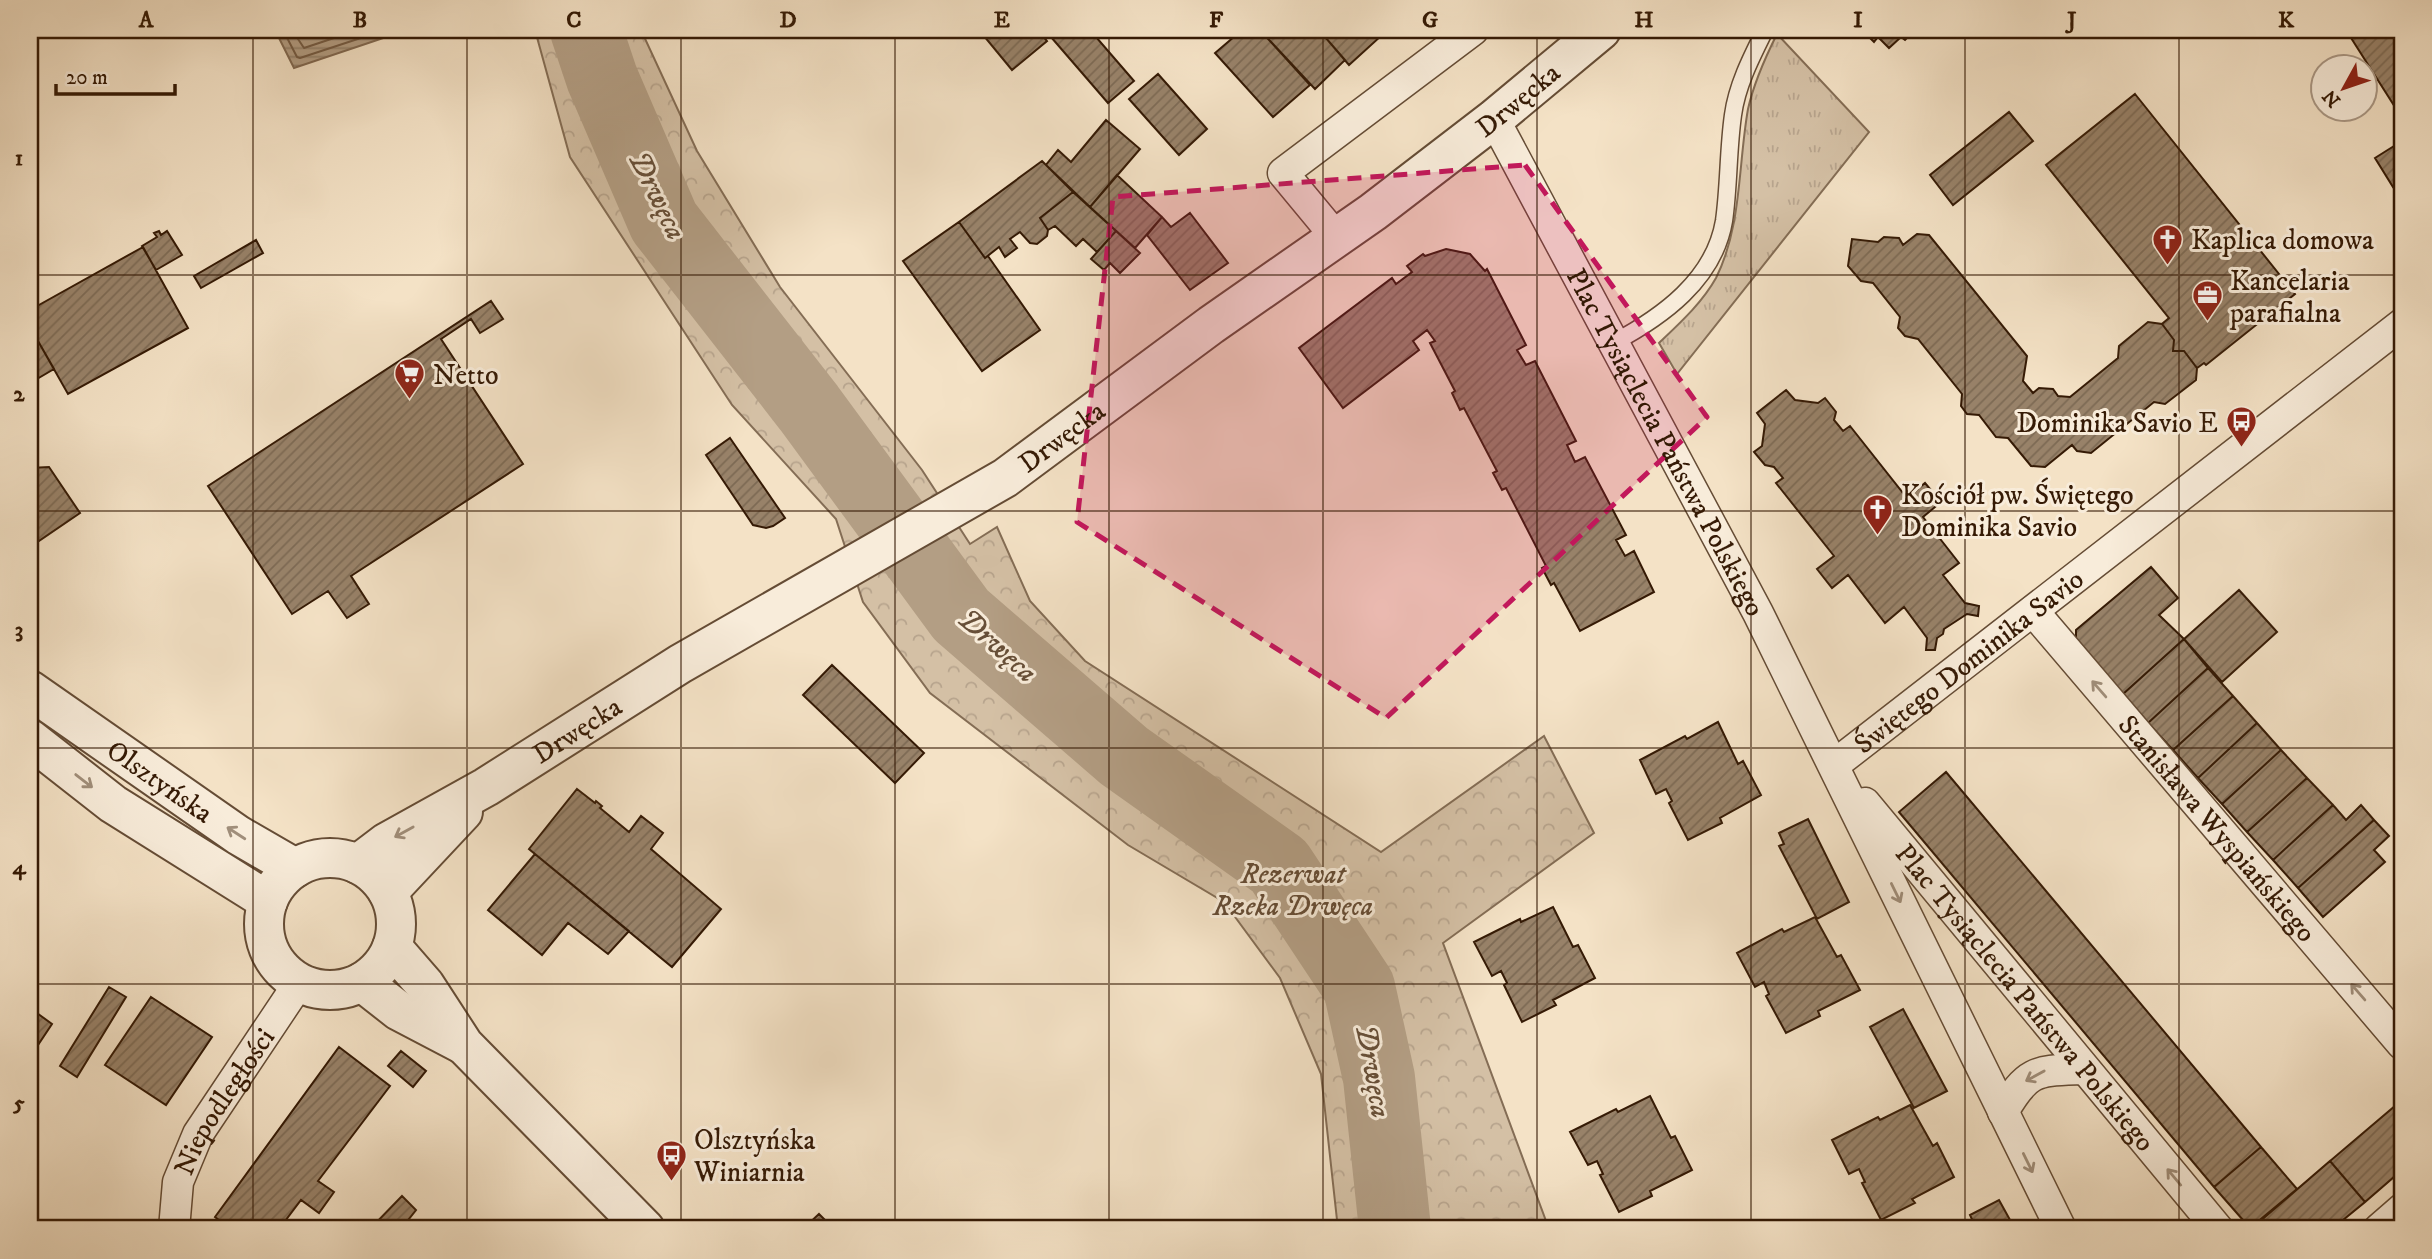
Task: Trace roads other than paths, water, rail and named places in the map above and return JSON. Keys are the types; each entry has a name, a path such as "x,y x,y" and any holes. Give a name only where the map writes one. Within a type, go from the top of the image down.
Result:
{"street":[{"path":"1336,237 1283,173 1473,30"},
{"name":"Drwęcka","path":"358,864 387,842 486,787 680,663 1005,478 1211,325 1373,212 1494,119 1601,30"},
{"name":"Plac Tysiąclecia Państwa Polskiego","path":"1494,119 1758,613 2061,1229"},
{"name":"Świętego Dominika Savio","path":"1833,765 2402,324"},
{"name":"Stanisława Wyspiańskiego","path":"2034,611 2402,1044"},
{"name":"Olsztyńska","path":"30,690 238,835 295,868"},
{"name":"Olsztyńska","path":"30,739 113,804 268,901"},
{"name":"Plac Tysiąclecia Państwa Polskiego","path":"1833,765 2218,1229"},
{"name":"Drwęcka","path":"387,892 486,787"},
{"path":"324,858 343,859 358,864 376,876 394,909 397,928 392,947 384,963 362,982 335,990 317,989 299,983 278,964 265,939 264,920 268,901 276,885 306,862 324,858"},
{"path":"392,947 425,985 464,1045 645,1229"},
{"path":"362,982 399,1011 464,1045"},
{"name":"Niepodległości","path":"174,1229 178,1182 198,1134 299,983"},
{"path":"2003,1112 2017,1088 2029,1078 2045,1070 2083,1069"},
{"path":"2379,1229 2402,1209"}],"lane":[{"path":"1613,343 1661,314 1688,289 1712,259 1724,222 1733,113 1741,84 1765,30"}],"water":[{"path":"275,30 407,30 294,68"}],"waterway":[{"name":"Drwęca","path":"586,30 602,78 664,222 809,408 961,615 1124,756 1279,866 1359,987 1379,1078 1395,1229"}],"place":[{"name":"Kaplica domowa","path":"2168,266"},
{"name":"Kancelaria parafialna","path":"2207,323"},
{"name":"Netto","path":"410,401"},
{"name":"Dominika Savio E","path":"2241,449"},
{"name":"Kościół pw. Świętego Dominika Savio","path":"1878,537"},
{"name":"Olsztyńska Winiarnia","path":"671,1182"}],"park label":[{"name":"Rezerwat Rzeka Drwęca","path":"1293,889"}]}
